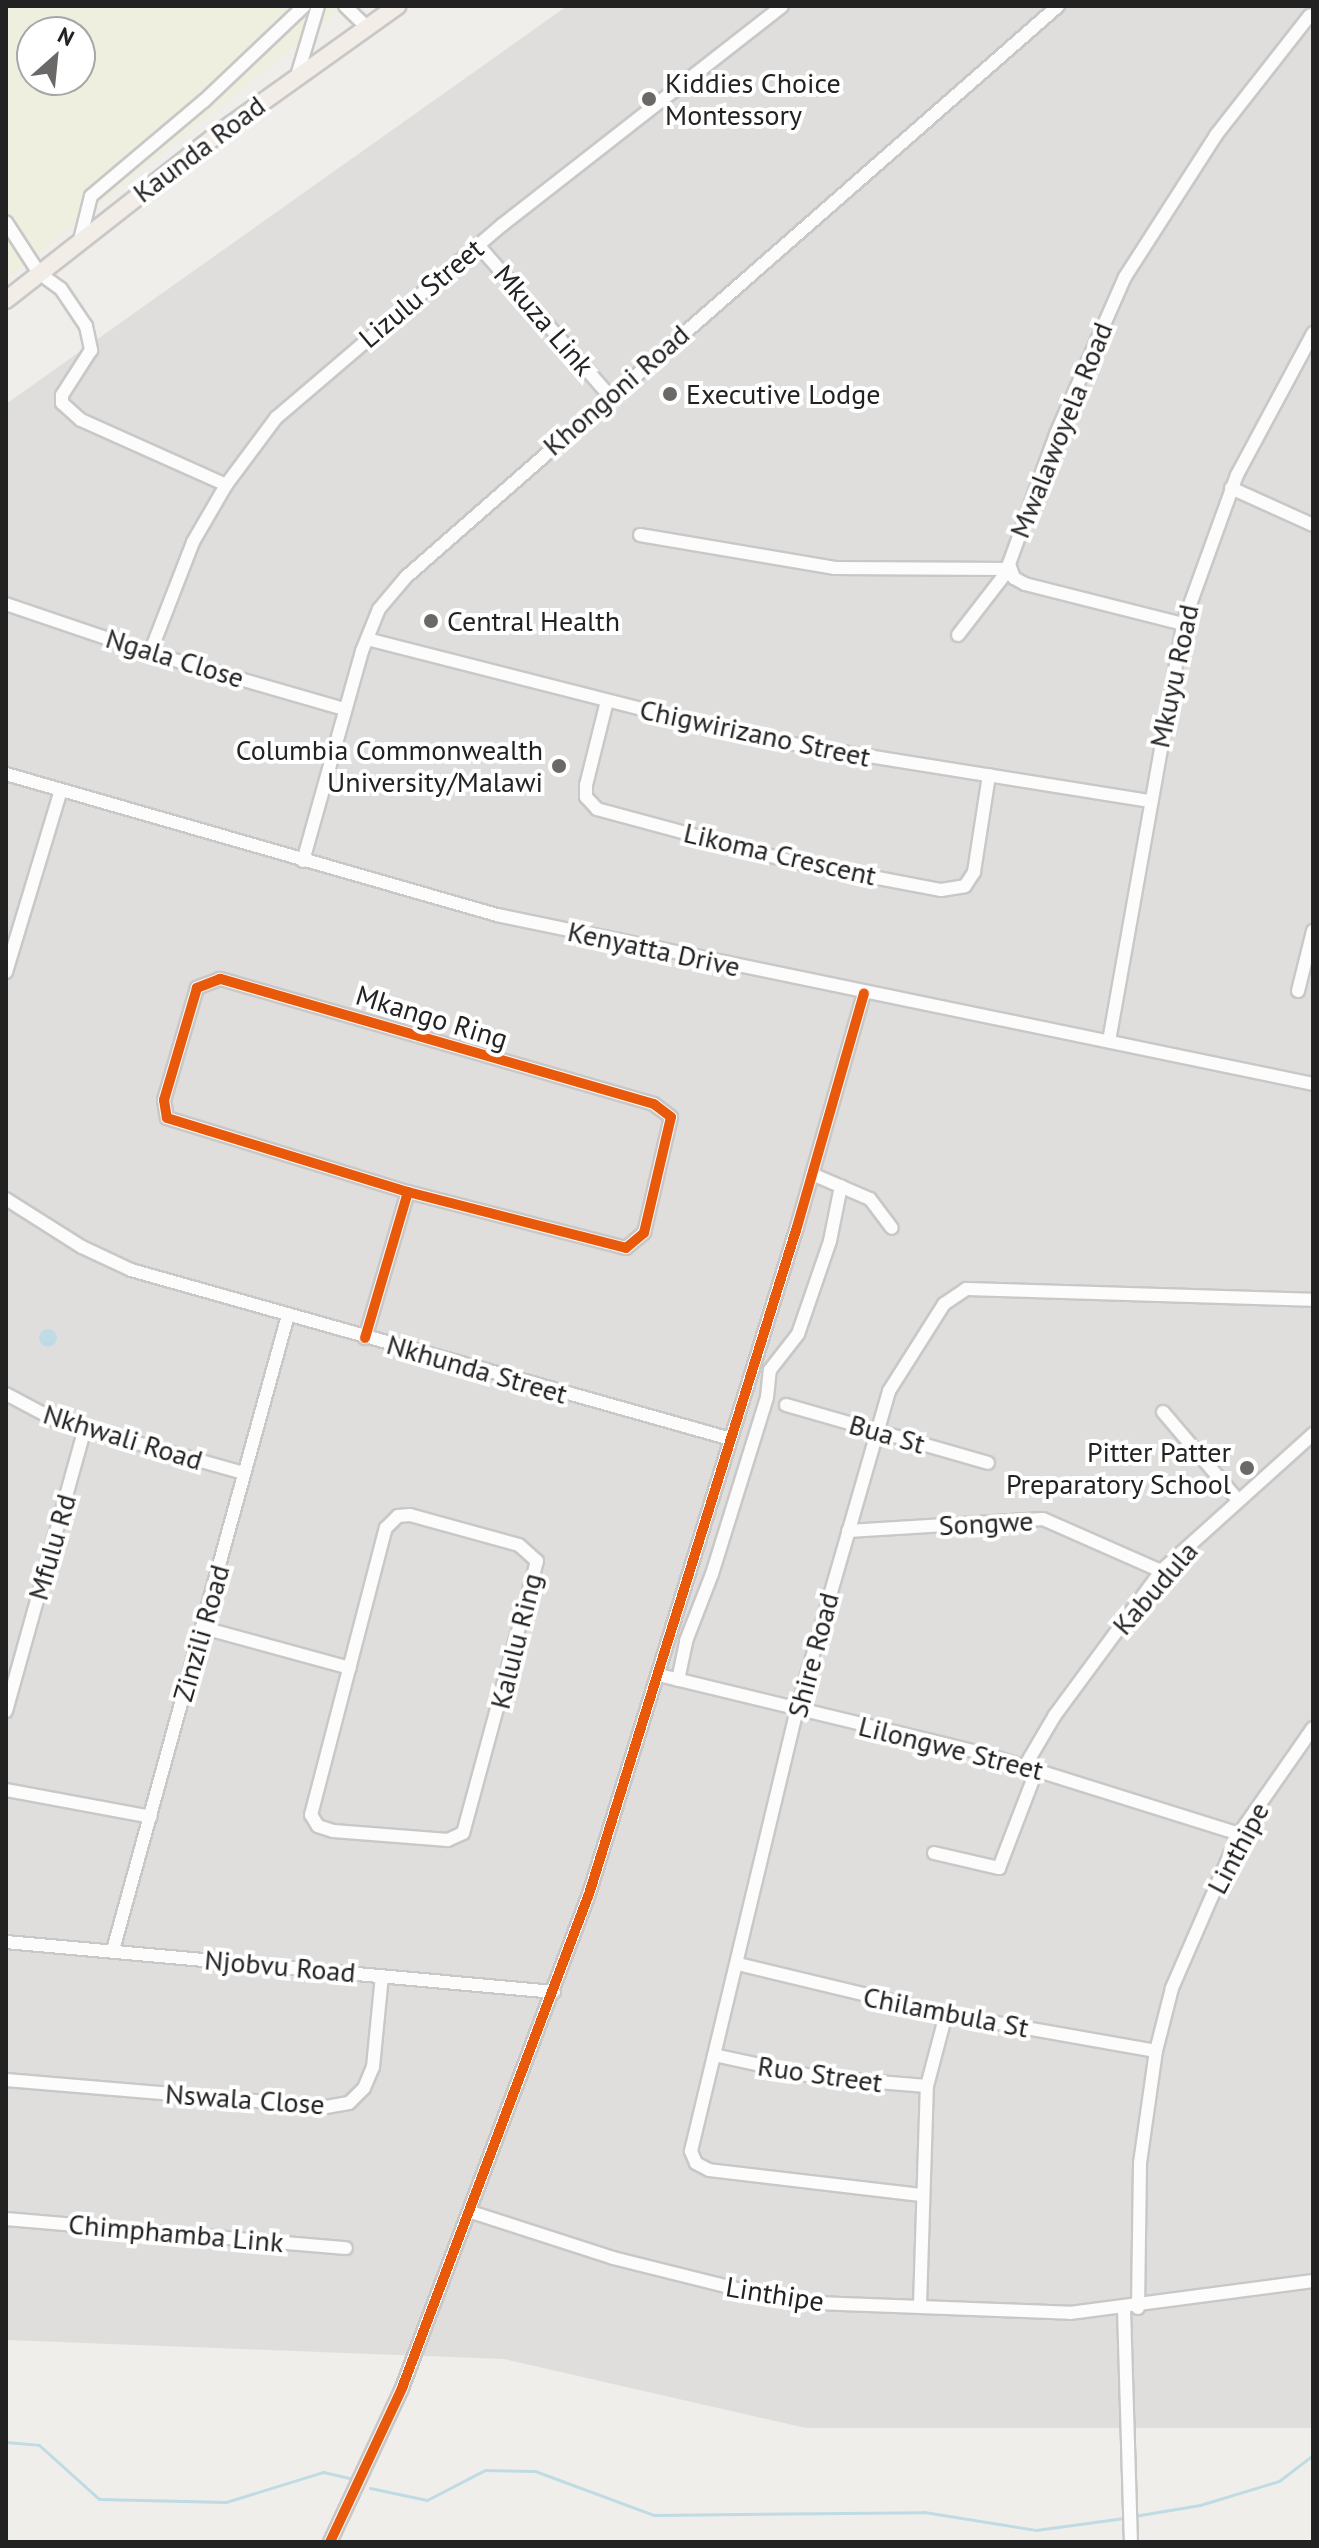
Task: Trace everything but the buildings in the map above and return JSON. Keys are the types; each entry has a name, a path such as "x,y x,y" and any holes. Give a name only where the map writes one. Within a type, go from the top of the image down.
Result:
{"main road":[{"name":"Kaunda Road","path":"6,300 80,240 297,76 397,6"}],"street":[{"path":"80,240 91,196 204,101 304,6"},
{"path":"297,76 318,6"},
{"path":"345,6 367,27"},
{"name":"Lizulu Street","path":"150,653 193,542 226,485 276,418 478,245 782,6"},
{"name":"Khongoni Road","path":"303,861 344,709 379,609 433,548 1058,6"},
{"name":"Mwalawoyela Road","path":"1183,624 1025,584 1009,569 1056,434 1125,277 1216,135 1308,13"},
{"path":"6,222 39,273 61,289 86,326 89,357 60,400 81,420 226,485"},
{"name":"Mkuza Link","path":"478,245 609,395"},
{"name":"Mkuyu Road","path":"1109,1041 1124,976 1149,801 1183,624 1231,488 1313,333"},
{"path":"1231,488 1313,525"},
{"path":"640,535 835,568 1009,569"},
{"path":"958,635 1009,569"},
{"name":"Ngala Close","path":"6,604 150,653 344,709"},
{"name":"Chigwirizano Street","path":"367,639 756,738 1149,801"},
{"name":"Likoma Crescent","path":"607,701 586,785 594,808 853,873 941,890 965,886 975,868 989,775"},
{"name":"Kenyatta Drive","path":"6,774 60,793 497,915 1313,1084"},
{"path":"6,972 60,793"},
{"path":"1298,991 1313,931"},
{"name":"Mkango Ring","path":"213,979 231,982 654,1104 671,1117 644,1233 626,1248 408,1192 167,1118 164,1100 200,985 213,979"},
{"path":"330,2542 402,2388 554,1992 659,1675 864,993"},
{"path":"812,1174 879,1206 892,1228"},
{"path":"678,1680 689,1629 712,1574 767,1397 770,1370 798,1334 830,1241 841,1186"},
{"path":"365,1338 408,1192"},
{"name":"Nkhunda Street","path":"6,1199 110,1261 365,1338 731,1439"},
{"name":"Shire Road","path":"921,2195 801,2184 702,2167 691,2151 797,1710 877,1432 907,1357 944,1304 966,1289 1313,1300"},
{"name":"Zinzili Road","path":"113,1950 288,1315"},
{"name":"Nkhwali Road","path":"6,1394 39,1413 85,1429 243,1473"},
{"name":"Bua St","path":"786,1405 988,1463"},
{"path":"1163,1412 1237,1499"},
{"name":"Mfulu Rd","path":"6,1711 85,1429"},
{"name":"Kabudula","path":"934,1853 999,1868 1031,1767 1055,1715 1161,1571 1237,1499 1313,1434"},
{"name":"Kalulu Ring","path":"410,1515 519,1545 534,1556 537,1575 460,1837 333,1831 314,1821 326,1748 350,1668 386,1528 393,1519 410,1515"},
{"name":"Songwe","path":"848,1531 1043,1519 1161,1571"},
{"path":"204,1628 350,1668"},
{"name":"Lilongwe Street","path":"659,1675 1031,1767 1239,1834"},
{"name":"Linthipe","path":"1131,2308 1140,2163 1156,2051 1172,1988 1239,1834 1312,1732"},
{"path":"6,1790 151,1817"},
{"name":"Njobvu Road","path":"6,1942 554,1992"},
{"name":"Chilambula St","path":"738,1964 946,2014 1156,2051"},
{"name":"Nswala Close","path":"6,2080 326,2107 349,2103 364,2088 373,2067 382,1976"},
{"path":"920,2305 921,2195 927,2086 946,2014"},
{"name":"Ruo Street","path":"714,2055 817,2077 927,2086"},
{"name":"Linthipe","path":"471,2212 628,2262 790,2302 1070,2313 1131,2308 1313,2281"},
{"name":"Chimphamba Link","path":"6,2219 346,2248"},
{"path":"1131,2308 1131,2542"}],"shaded area":[{"path":"567,6 1313,6 1313,2428 806,2428 504,2359 6,2340 6,404"}],"green space":[{"path":"6,6 345,6 6,279"}],"water":[{"path":"44,1329 52,1329 57,1338 55,1345 44,1347 39,1342 39,1334"}],"waterway":[{"path":"6,2442 39,2445 99,2499 226,2502 323,2472 350,2478"},
{"path":"1134,2516 1200,2505 1279,2481 1313,2455"},
{"path":"370,2488 427,2500 485,2470 535,2471 654,2515 924,2512 1036,2530 1124,2518"}],"cycle path":[{"path":"365,1338 408,1192 626,1248 644,1233 671,1117 654,1104 220,979 197,988 164,1100 167,1118 408,1192"},
{"path":"330,2542 402,2388 589,1894 797,1227 864,993"}],"place":[{"name":"Kiddies Choice Montessory","path":"649,99"},
{"name":"Executive Lodge","path":"670,394"},
{"name":"Central Health","path":"431,621"},
{"name":"Columbia Commonwealth University/Malawi","path":"559,766"},
{"name":"Pitter Patter Preparatory School","path":"1247,1468"}]}
